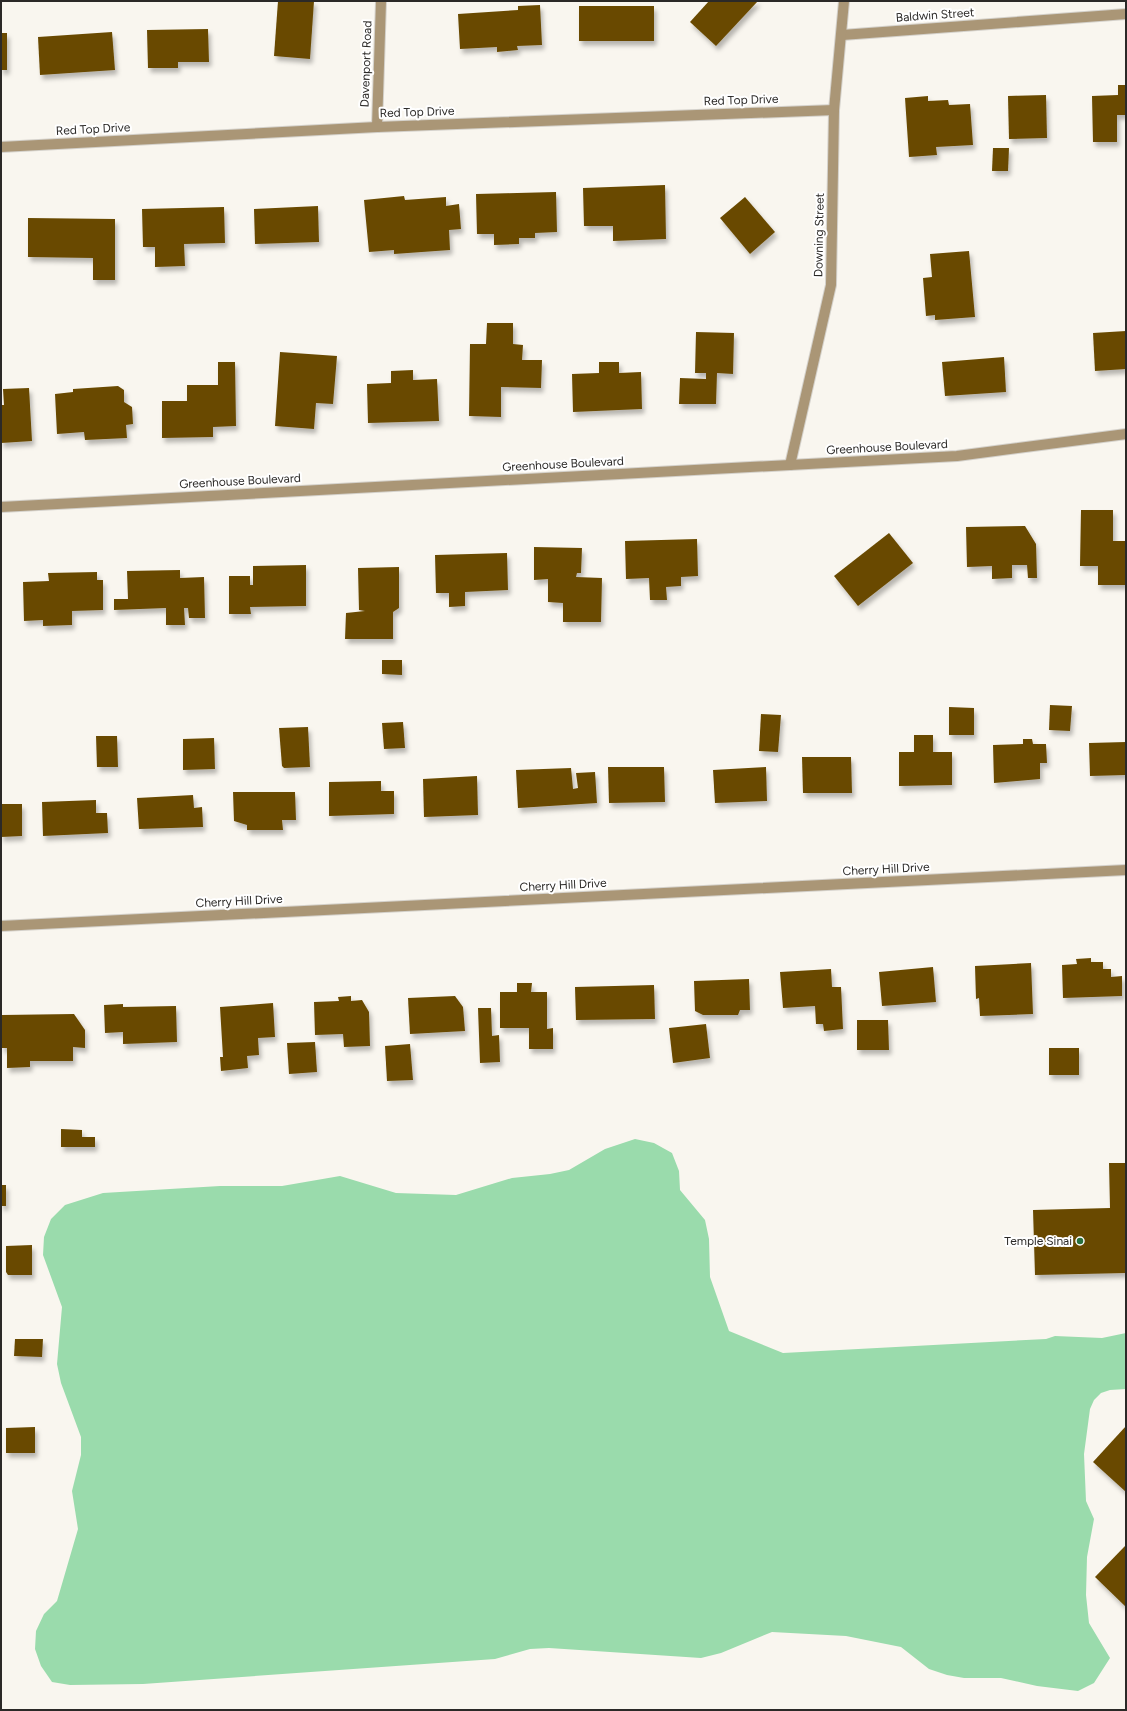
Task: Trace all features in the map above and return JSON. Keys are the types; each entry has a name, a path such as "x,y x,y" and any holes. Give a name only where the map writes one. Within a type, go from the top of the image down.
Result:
{"street":[{"name":"Davenport Road","path":"377,127 381,1"},
{"name":"Downing Street","path":"790,465 831,285 834,110 844,1"},
{"name":"Baldwin Street","path":"842,35 1126,14"},
{"name":"Red Top Drive","path":"1,147 377,127 834,110"},
{"name":"Greenhouse Boulevard","path":"1,506 957,456 1126,434"},
{"name":"Cherry Hill Drive","path":"1,926 1126,870"}],"green space":[{"path":"635,1139 654,1143 672,1153 679,1171 680,1190 705,1220 709,1239 710,1277 729,1331 783,1353 1046,1339 1055,1336 1102,1338 1126,1333 1126,1389 1110,1390 1101,1393 1094,1400 1090,1409 1084,1454 1086,1501 1094,1519 1087,1557 1086,1595 1089,1623 1110,1658 1094,1683 1078,1691 1037,1686 1001,1678 964,1678 947,1675 929,1669 901,1647 846,1636 772,1632 721,1653 701,1658 549,1648 530,1649 495,1659 143,1684 70,1685 52,1682 41,1666 35,1649 36,1631 44,1614 57,1601 78,1529 72,1491 81,1455 81,1437 61,1383 57,1364 62,1307 43,1255 44,1237 51,1219 65,1205 103,1193 220,1186 282,1186 340,1176 396,1193 456,1195 512,1178 550,1174 569,1170 605,1149"}],"building":[{"path":"278,1 314,1 310,59 274,56"},
{"path":"709,1 758,1 716,46 690,22"},
{"path":"540,5 542,45 517,46 518,50 497,52 497,47 460,49 458,14 518,10 518,6"},
{"path":"579,6 654,6 654,41 579,41"},
{"path":"208,29 209,62 178,62 178,68 148,68 147,30"},
{"path":"112,32 115,70 40,75 38,37"},
{"path":"1,33 7,33 7,70 1,70"},
{"path":"1118,85 1126,85 1126,115 1117,115 1117,142 1093,142 1092,96 1118,95"},
{"path":"1046,95 1047,138 1009,139 1008,96"},
{"path":"928,96 928,101 948,100 949,105 970,104 973,145 936,147 937,155 909,157 905,98"},
{"path":"993,148 1009,148 1008,171 992,171"},
{"path":"665,185 666,239 613,241 613,226 584,226 583,188"},
{"path":"556,192 557,232 535,233 535,238 519,238 519,244 494,245 494,234 477,234 476,194"},
{"path":"404,196 405,200 446,197 446,206 459,204 461,229 449,230 450,250 394,254 394,250 369,252 364,200"},
{"path":"745,197 775,232 750,254 720,218"},
{"path":"318,206 319,242 255,244 254,209"},
{"path":"224,207 225,243 184,244 185,266 155,267 155,247 143,247 142,209"},
{"path":"28,218 115,219 115,280 93,280 93,258 28,257"},
{"path":"969,251 975,317 935,320 935,315 926,316 923,278 932,277 930,254"},
{"path":"487,323 513,323 513,344 523,345 522,360 542,360 541,388 501,387 501,417 469,416 470,344 486,344"},
{"path":"1126,331 1126,369 1095,371 1093,333"},
{"path":"696,332 734,333 733,374 717,373 716,404 679,404 680,378 706,379 706,373 695,373"},
{"path":"280,352 337,356 333,404 316,403 314,429 275,426"},
{"path":"1004,357 1006,392 945,396 942,362"},
{"path":"218,362 235,362 236,426 213,427 213,437 162,438 162,401 187,401 187,385 218,385"},
{"path":"599,362 619,362 619,373 641,372 642,409 573,412 572,374 599,373"},
{"path":"413,370 413,380 437,379 439,421 368,423 367,384 391,383 391,371"},
{"path":"118,386 124,390 124,402 132,407 133,424 126,425 127,438 85,440 84,432 57,434 55,394 73,392 73,389"},
{"path":"29,388 32,441 1,443 1,405 4,405 3,389"},
{"path":"1081,510 1113,510 1113,541 1126,541 1126,585 1098,585 1098,566 1080,566"},
{"path":"1025,526 1036,544 1037,578 1028,578 1027,565 1012,565 1012,578 992,579 992,566 967,567 966,527"},
{"path":"889,533 913,563 858,606 834,576"},
{"path":"697,539 698,576 681,577 681,586 666,587 667,600 650,600 649,578 626,579 625,541"},
{"path":"534,547 582,548 581,573 577,573 576,577 602,578 601,622 563,622 563,603 548,602 548,579 534,580"},
{"path":"507,553 508,590 465,592 465,606 449,607 449,593 436,593 435,555"},
{"path":"306,565 306,606 250,607 251,614 229,614 229,576 250,576 250,585 253,585 253,566"},
{"path":"399,567 399,608 393,612 393,639 345,639 346,613 365,611 359,610 358,568"},
{"path":"180,570 180,578 204,577 205,618 189,618 188,608 184,608 185,625 166,625 166,608 114,610 114,599 128,599 127,571"},
{"path":"97,572 97,580 103,580 103,610 72,611 72,625 43,626 43,620 24,621 23,582 49,581 48,573"},
{"path":"382,660 402,660 402,675 382,674"},
{"path":"1050,705 1072,706 1070,731 1049,730"},
{"path":"949,707 974,708 974,735 949,735"},
{"path":"761,714 781,715 778,752 759,751"},
{"path":"403,722 405,748 384,749 382,723"},
{"path":"308,727 310,767 284,768 282,766 279,728"},
{"path":"914,735 933,735 933,752 952,752 952,785 899,786 899,752 914,752"},
{"path":"96,736 117,736 118,767 97,767"},
{"path":"214,738 215,769 183,770 183,739"},
{"path":"1023,739 1032,739 1033,744 1046,744 1047,763 1040,763 1040,779 994,783 993,745 1023,744"},
{"path":"1126,742 1126,775 1090,776 1089,743"},
{"path":"802,757 851,757 852,793 803,793"},
{"path":"608,767 664,767 665,802 609,803"},
{"path":"766,767 767,801 715,803 713,770"},
{"path":"571,768 573,789 578,788 576,773 595,772 597,803 518,808 516,770"},
{"path":"477,776 478,815 424,817 423,779"},
{"path":"381,781 381,791 394,791 394,814 329,816 329,782"},
{"path":"233,792 295,792 296,820 282,820 283,830 247,830 247,825 234,821"},
{"path":"193,795 194,808 202,807 203,827 139,829 137,798"},
{"path":"96,800 96,813 107,813 108,833 43,836 42,802"},
{"path":"1,804 22,804 22,836 1,837"},
{"path":"1091,958 1091,962 1103,962 1103,969 1111,969 1111,977 1122,976 1122,996 1063,998 1062,965 1077,964 1076,959"},
{"path":"1031,963 1033,1014 980,1016 979,998 976,999 975,966"},
{"path":"933,967 936,1002 882,1006 879,972"},
{"path":"831,969 832,987 841,987 843,1029 824,1031 823,1024 816,1024 815,1006 783,1008 780,972"},
{"path":"749,979 750,1010 740,1010 738,1015 703,1015 695,1011 694,981"},
{"path":"517,983 532,983 531,992 547,992 547,1029 553,1028 553,1049 529,1049 529,1028 500,1028 500,992 517,992"},
{"path":"654,985 655,1019 576,1020 575,987"},
{"path":"351,996 351,1001 362,1000 369,1012 370,1046 344,1047 343,1034 315,1035 314,1002 339,1001 338,997"},
{"path":"455,996 463,1007 465,1031 410,1034 408,998"},
{"path":"273,1003 275,1037 258,1038 259,1055 247,1056 248,1068 221,1071 220,1057 223,1057 220,1007"},
{"path":"123,1004 123,1007 176,1006 177,1042 123,1044 123,1032 105,1033 104,1005"},
{"path":"478,1008 491,1008 492,1036 499,1035 500,1062 480,1063"},
{"path":"74,1014 85,1030 85,1048 73,1047 73,1061 30,1061 30,1067 7,1068 7,1048 2,1048 2,1015"},
{"path":"857,1020 888,1020 889,1050 857,1050"},
{"path":"706,1024 710,1058 673,1063 669,1028"},
{"path":"315,1042 317,1072 289,1074 287,1043"},
{"path":"410,1044 413,1080 387,1081 385,1046"},
{"path":"1049,1048 1079,1048 1079,1075 1049,1075"},
{"path":"61,1129 82,1130 82,1137 95,1137 95,1147 61,1147"},
{"name":"Temple Sinai","path":"1109,1163 1126,1163 1126,1273 1035,1275 1033,1210 1110,1208"},
{"path":"1,1185 6,1185 6,1206 1,1206"},
{"path":"32,1245 32,1275 8,1275 6,1272 6,1246"},
{"path":"15,1339 43,1339 42,1357 14,1356"},
{"path":"1126,1426 1126,1492 1093,1462"},
{"path":"35,1427 35,1453 6,1453 6,1428"},
{"path":"1125,1546 1126,1547 1126,1607 1095,1577"}],"place":[{"name":"Temple Sinai","path":"1080,1241"}]}
